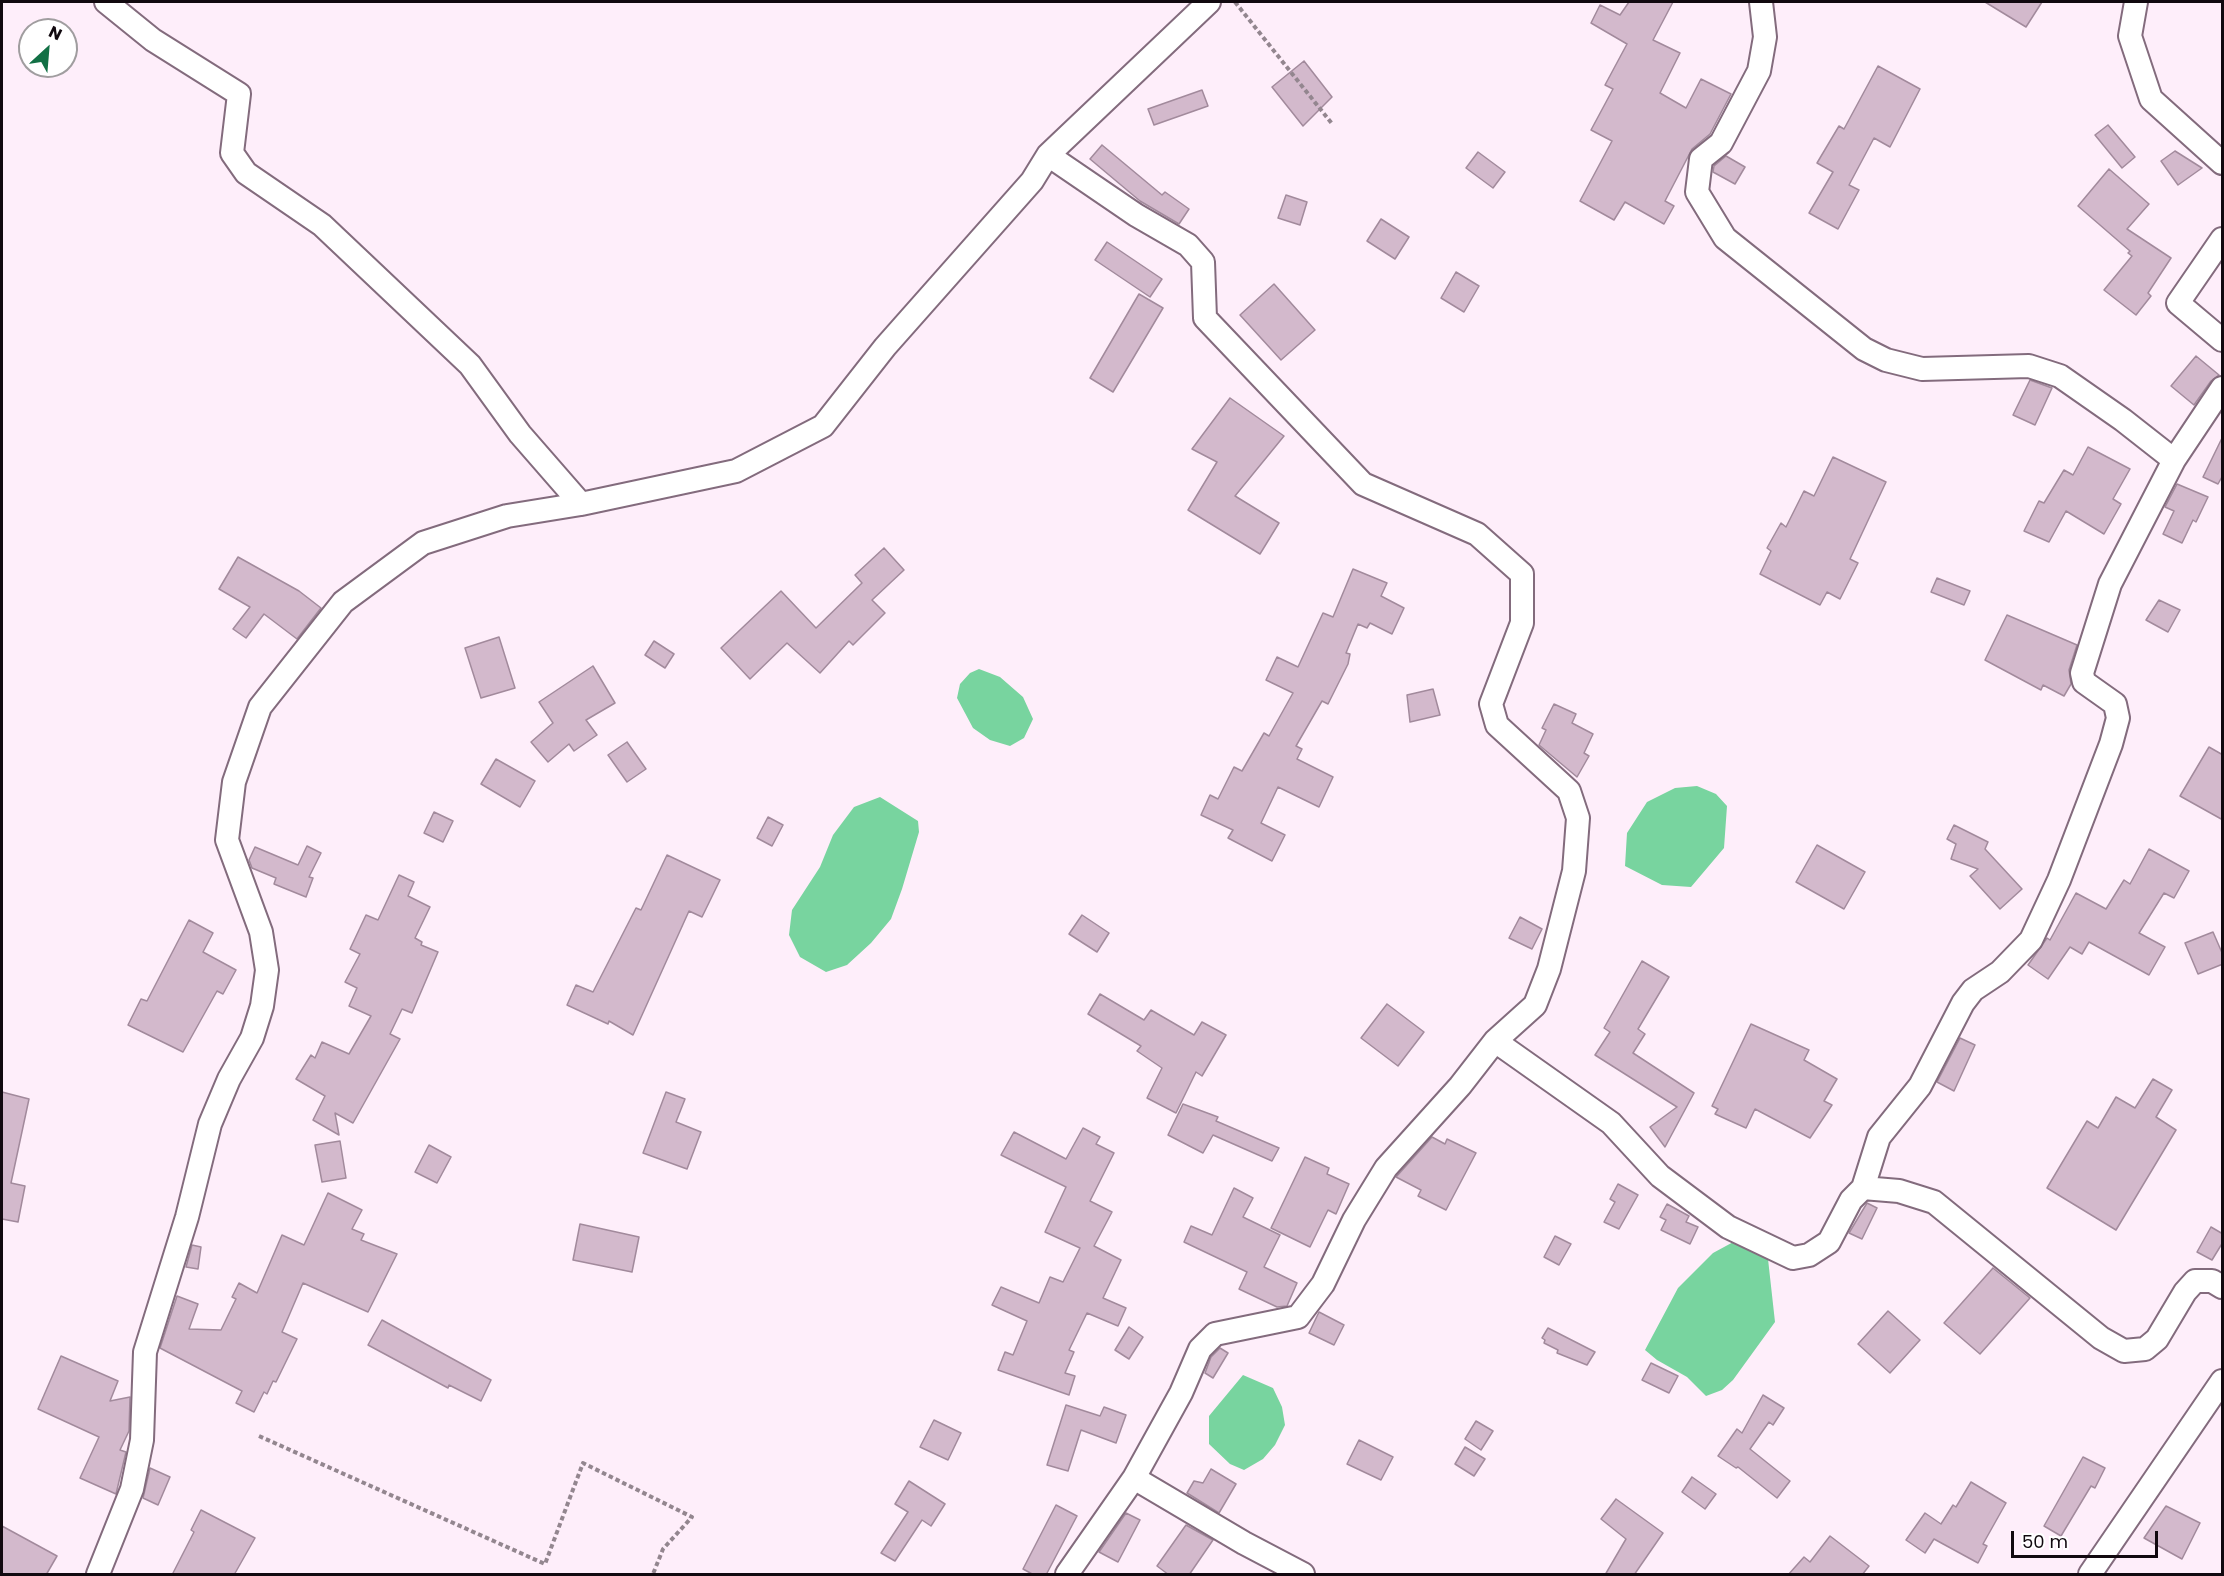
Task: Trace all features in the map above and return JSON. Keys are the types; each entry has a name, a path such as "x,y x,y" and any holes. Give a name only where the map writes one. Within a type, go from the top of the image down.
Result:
{"street":[{"path":"106,2 153,40 239,94 232,153 246,173 322,225 470,365 520,434 581,504"},
{"path":"98,1575 132,1489 142,1440 145,1352 187,1217 210,1124 229,1079 252,1038 262,1005 267,970 261,932 227,840 234,782 260,707 343,602 423,543 507,516 581,504 736,471 824,426 885,346 1032,181 1048,154 1209,2"},
{"path":"1761,2 1766,37 1759,71 1721,142 1701,159 1697,192 1725,238 1864,349 1886,360 1923,369 2030,366 2060,376 2124,420 2174,460"},
{"path":"2136,2 2130,36 2151,99 2223,163"},
{"path":"1048,154 1136,215 1188,245 1203,262 1205,318 1364,484 1477,534 1522,574 1522,623 1491,704 1497,725 1569,791 1578,818 1574,871 1550,969 1535,1005 1495,1041 1460,1086 1386,1168 1354,1220 1323,1284 1298,1317 1215,1334 1200,1349 1181,1393 1134,1478 1067,1575"},
{"path":"2223,239 2178,303 2223,340"},
{"path":"1495,1041 1611,1123 1660,1176 1728,1227 1793,1258 1809,1255 1829,1242 1851,1200 1863,1188 1879,1137 1920,1086 1963,1003 1973,990 2000,972 2031,940 2059,880 2111,744 2118,718 2115,704 2084,681 2082,673 2110,584 2174,460 2223,388"},
{"path":"1863,1188 1899,1191 1934,1202 2101,1338 2124,1351 2145,1350 2157,1339 2185,1292 2195,1281 2212,1281 2223,1287"},
{"path":"2090,1575 2223,1382"},
{"path":"1134,1478 1303,1575"}],"path":[{"path":"1235,2 1333,125"},
{"path":"260,1436 545,1564 583,1463 692,1517 663,1549 653,1575"}],"shaded area":[{"path":"979,669 1000,677 1023,697 1033,719 1024,738 1010,746 990,740 973,728 957,698 960,684 970,673"},
{"path":"1697,786 1716,794 1727,806 1724,848 1691,887 1662,885 1625,866 1627,833 1647,802 1675,788"},
{"path":"880,797 918,821 919,832 902,889 891,919 871,943 847,965 826,972 800,957 789,935 792,910 820,867 833,835 854,807"},
{"path":"1737,1240 1767,1250 1775,1322 1733,1380 1722,1390 1706,1396 1687,1377 1657,1360 1645,1350 1678,1288 1713,1253"},
{"path":"1243,1375 1273,1388 1282,1407 1285,1425 1275,1445 1263,1459 1244,1470 1230,1464 1209,1444 1209,1416"}],"building":[{"path":"1629,2 1673,2 1653,40 1680,53 1660,93 1686,108 1701,79 1731,94 1710,134 1692,149 1665,201 1674,206 1664,224 1625,202 1614,220 1580,201 1612,141 1591,130 1613,89 1605,85 1627,44 1591,23 1600,5 1620,15"},
{"path":"1985,2 2042,2 2026,27"},
{"path":"1304,61 1332,97 1303,126 1272,87"},
{"path":"1878,66 1920,89 1890,147 1874,138 1849,185 1859,190 1838,229 1809,213 1833,172 1817,163 1839,126 1844,129"},
{"path":"1202,90 1208,106 1154,125 1148,109"},
{"path":"2108,125 2135,157 2122,168 2095,135"},
{"path":"1102,145 1162,195 1165,192 1189,209 1179,224 1140,201 1090,159"},
{"path":"2175,151 2202,168 2178,185 2161,161"},
{"path":"1478,152 1505,172 1493,188 1466,168"},
{"path":"1726,156 1745,167 1735,184 1713,172 1714,166"},
{"path":"2109,169 2149,204 2127,229 2171,258 2148,293 2151,296 2136,315 2104,290 2132,256 2128,253 2130,251 2078,206"},
{"path":"1286,195 1307,202 1300,225 1278,218"},
{"path":"1381,219 1409,237 1395,259 1367,241"},
{"path":"1107,242 1162,279 1150,297 1095,260"},
{"path":"1456,272 1479,286 1464,312 1441,298"},
{"path":"1274,284 1315,330 1281,360 1240,315"},
{"path":"1139,294 1163,308 1113,392 1090,378"},
{"path":"2196,356 2219,375 2211,381 2194,405 2171,386"},
{"path":"2030,380 2052,388 2035,425 2013,415"},
{"path":"1230,398 1284,436 1235,496 1279,523 1260,554 1188,510 1217,462 1192,449"},
{"path":"2223,436 2223,475 2218,484 2203,477"},
{"path":"2088,447 2130,469 2113,499 2121,504 2104,534 2066,511 2049,542 2024,531 2039,501 2044,503 2064,470 2073,475"},
{"path":"1833,457 1886,482 1850,559 1858,563 1840,599 1827,592 1820,605 1760,574 1771,551 1767,548 1781,523 1786,527 1804,491 1814,496"},
{"path":"2177,484 2208,497 2196,522 2193,520 2182,543 2163,534 2174,511 2165,507"},
{"path":"884,548 904,570 872,600 885,613 853,645 849,641 820,673 787,643 750,679 721,648 781,591 816,628 862,583 855,575"},
{"path":"238,557 299,591 321,608 297,639 264,614 246,638 233,629 250,607 219,589"},
{"path":"1353,569 1387,583 1381,596 1404,608 1392,634 1370,623 1367,628 1358,624 1346,653 1350,654 1348,664 1328,704 1322,701 1296,746 1302,749 1297,759 1333,777 1319,807 1278,787 1261,823 1285,835 1272,861 1228,838 1233,830 1201,815 1210,795 1218,799 1234,767 1242,771 1264,733 1269,736 1293,693 1266,680 1277,657 1298,667 1323,613 1333,617"},
{"path":"1937,578 1970,591 1964,605 1931,592"},
{"path":"2159,600 2180,610 2168,632 2146,620"},
{"path":"2007,615 2077,645 2069,670 2071,684 2064,696 2043,685 2041,690 1985,660"},
{"path":"499,637 515,688 481,698 465,648"},
{"path":"654,641 674,654 665,668 645,655"},
{"path":"593,666 615,703 586,720 597,735 574,751 569,744 548,762 531,742 553,723 539,702"},
{"path":"1433,689 1440,715 1410,722 1407,695"},
{"path":"1554,704 1576,714 1572,723 1593,734 1584,753 1589,756 1577,777 1539,745 1546,730 1542,728"},
{"path":"627,742 646,769 627,782 608,755"},
{"path":"2209,747 2223,755 2223,820 2180,796"},
{"path":"496,759 535,781 520,807 481,784"},
{"path":"434,812 453,821 443,842 424,833"},
{"path":"768,817 783,825 772,846 757,838"},
{"path":"1954,825 1988,842 1985,849 2022,889 2000,909 1970,876 1978,869 1951,859 1956,844 1947,839"},
{"path":"1817,845 1865,872 1844,909 1796,882"},
{"path":"307,846 321,853 309,877 313,878 306,897 274,884 276,878 252,868 249,860 255,847 298,865"},
{"path":"2149,849 2189,871 2174,898 2164,893 2139,933 2165,947 2149,975 2089,942 2082,954 2070,947 2048,979 2028,965 2047,938 2050,940 2076,893 2106,909 2124,880 2130,884"},
{"path":"667,855 720,880 702,917 689,911 633,1035 609,1021 608,1024 567,1005 576,985 593,992 636,908 641,910"},
{"path":"399,875 414,882 408,896 430,907 415,938 422,942 421,945 438,952 412,1013 402,1009 390,1034 400,1039 353,1123 335,1113 339,1135 313,1120 325,1096 296,1079 311,1055 315,1058 322,1042 349,1054 371,1016 349,1006 357,988 345,982 360,954 350,949 366,915 378,920"},
{"path":"1082,915 1109,933 1097,952 1069,934"},
{"path":"1520,917 1542,929 1532,949 1509,938"},
{"path":"189,920 213,933 203,952 236,970 223,994 217,991 183,1052 128,1025 141,999 147,1001"},
{"path":"2213,932 2223,955 2223,964 2198,974 2185,943"},
{"path":"1642,961 1669,977 1638,1029 1645,1034 1633,1053 1694,1093 1665,1147 1650,1127 1677,1107 1595,1055 1610,1032 1604,1028"},
{"path":"1100,994 1144,1020 1151,1010 1194,1035 1202,1022 1226,1035 1202,1076 1196,1072 1176,1113 1147,1098 1162,1068 1137,1051 1141,1046 1088,1014"},
{"path":"1387,1004 1424,1032 1398,1066 1361,1038"},
{"path":"1751,1024 1809,1050 1804,1060 1837,1079 1824,1101 1832,1105 1810,1138 1755,1109 1746,1128 1715,1114 1718,1109 1712,1106"},
{"path":"1960,1038 1975,1045 1954,1091 1937,1082"},
{"path":"2153,1079 2172,1090 2156,1117 2176,1130 2116,1230 2047,1188 2087,1121 2098,1128 2116,1097 2135,1108"},
{"path":"2,1092 29,1099 11,1183 25,1186 18,1222 2,1219"},
{"path":"666,1092 685,1099 676,1122 701,1132 687,1169 643,1153"},
{"path":"1183,1104 1218,1117 1216,1121 1279,1148 1272,1161 1213,1135 1203,1153 1168,1135"},
{"path":"1083,1128 1100,1137 1096,1144 1114,1153 1090,1201 1112,1212 1094,1246 1121,1260 1103,1298 1126,1308 1118,1326 1087,1313 1069,1350 1074,1352 1065,1373 1075,1376 1069,1395 998,1370 1005,1352 1013,1355 1027,1321 992,1305 1001,1287 1039,1303 1050,1277 1063,1282 1080,1248 1045,1232 1066,1187 1001,1155 1014,1132 1066,1159"},
{"path":"1432,1137 1445,1144 1447,1139 1476,1153 1446,1210 1418,1196 1421,1190 1396,1177"},
{"path":"340,1141 346,1178 322,1182 315,1145"},
{"path":"429,1145 451,1157 437,1183 415,1172"},
{"path":"1305,1157 1329,1168 1327,1174 1349,1184 1336,1214 1328,1210 1310,1247 1271,1228"},
{"path":"1618,1184 1638,1195 1619,1229 1604,1222 1615,1202 1610,1199"},
{"path":"1234,1188 1253,1198 1243,1217 1280,1235 1264,1267 1297,1283 1287,1306 1277,1307 1239,1289 1247,1272 1184,1242 1191,1226 1212,1235"},
{"path":"328,1193 362,1210 352,1229 364,1234 361,1240 397,1254 368,1312 303,1283 282,1332 297,1339 276,1382 273,1381 267,1394 264,1392 254,1412 236,1403 242,1391 160,1348 177,1296 198,1304 189,1329 221,1330 236,1299 232,1297 239,1283 257,1293 282,1235 304,1245"},
{"path":"1867,1203 1877,1208 1862,1239 1849,1233"},
{"path":"1667,1204 1689,1216 1686,1222 1698,1227 1690,1244 1661,1230 1666,1220 1660,1217"},
{"path":"580,1224 639,1237 632,1272 573,1260"},
{"path":"2211,1227 2223,1234 2223,1242 2212,1260 2197,1252"},
{"path":"1555,1236 1571,1244 1559,1265 1544,1257"},
{"path":"192,1245 201,1247 198,1269 186,1267"},
{"path":"1993,1268 2030,1298 1980,1354 1944,1323"},
{"path":"1888,1311 1920,1340 1890,1373 1858,1344"},
{"path":"1319,1312 1344,1325 1334,1345 1309,1333"},
{"path":"382,1320 491,1380 481,1401 449,1385 448,1388 368,1345"},
{"path":"1129,1327 1143,1337 1129,1359 1115,1350"},
{"path":"1548,1328 1595,1352 1587,1365 1557,1353 1558,1350 1544,1343 1545,1340 1542,1338"},
{"path":"1220,1348 1228,1353 1213,1378 1205,1373 1211,1357"},
{"path":"61,1356 118,1381 110,1401 130,1397 129,1431 120,1450 126,1452 116,1494 80,1478 99,1437 38,1409"},
{"path":"1651,1363 1678,1376 1669,1393 1642,1380"},
{"path":"1763,1395 1784,1408 1773,1425 1769,1422 1750,1449 1790,1481 1777,1498 1738,1467 1736,1468 1718,1456 1737,1429 1742,1433"},
{"path":"1066,1405 1100,1416 1104,1407 1126,1415 1116,1443 1081,1430 1068,1471 1047,1465"},
{"path":"934,1420 961,1433 948,1460 920,1447"},
{"path":"1476,1421 1493,1431 1481,1450 1465,1439"},
{"path":"1359,1440 1393,1457 1381,1480 1347,1464"},
{"path":"1465,1447 1485,1459 1474,1476 1455,1464"},
{"path":"2083,1457 2105,1468 2095,1488 2091,1486 2061,1536 2044,1526"},
{"path":"150,1468 170,1477 158,1505 143,1498"},
{"path":"1211,1469 1236,1484 1219,1513 1187,1493 1194,1481 1203,1483"},
{"path":"1692,1477 1716,1494 1705,1509 1682,1492"},
{"path":"909,1481 945,1504 931,1526 922,1520 895,1561 881,1553 908,1512 895,1504"},
{"path":"1971,1482 2006,1503 1983,1544 1987,1546 1978,1563 1934,1539 1925,1553 1906,1540 1925,1513 1941,1524 1953,1505 1956,1507"},
{"path":"1616,1499 1663,1533 1634,1575 1605,1575 1626,1539 1601,1519"},
{"path":"1056,1505 1077,1516 1046,1575 1034,1575 1023,1569"},
{"path":"2166,1506 2200,1523 2182,1559 2144,1538"},
{"path":"201,1510 255,1538 234,1575 172,1575 194,1532 191,1530"},
{"path":"1126,1513 1140,1520 1118,1562 1099,1552"},
{"path":"1186,1525 1213,1540 1189,1575 1169,1575 1157,1566"},
{"path":"2,1526 57,1556 46,1575 2,1575"},
{"path":"1830,1536 1869,1566 1862,1575 1788,1575 1804,1557 1810,1562"}]}
